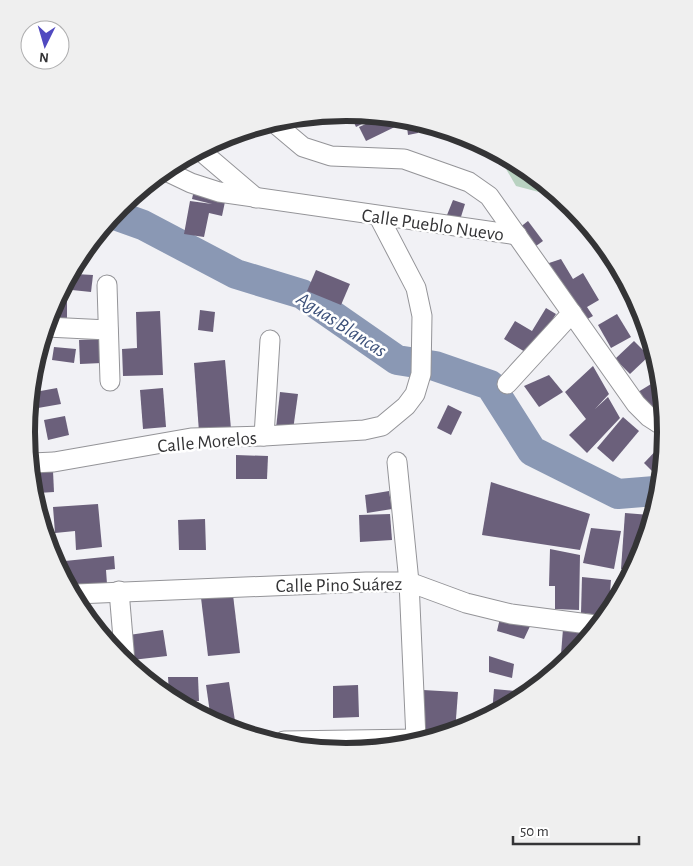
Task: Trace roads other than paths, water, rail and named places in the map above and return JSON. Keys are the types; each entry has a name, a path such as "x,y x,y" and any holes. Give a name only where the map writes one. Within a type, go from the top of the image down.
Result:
{"street":[{"path":"281,128 303,147 331,156 404,159 469,182 489,196 517,235"},
{"path":"206,155 257,199"},
{"name":"Calle Pueblo Nuevo","path":"173,174 191,183 219,192 257,199 517,235 636,404 657,422"},
{"name":"Calle Morelos","path":"37,463 54,462 191,438 364,430 382,426 406,406 416,394 421,365 422,316 416,288 379,217"},
{"path":"107,285 110,381"},
{"path":"508,384 572,313"},
{"path":"54,327 108,330"},
{"path":"264,436 270,340"},
{"path":"397,462 409,582 416,737"},
{"name":"Calle Pino Suárez","path":"80,594 366,582 409,582 466,603 511,614 592,625"},
{"path":"118,591 124,651"},
{"path":"298,741 406,739"}],"waterway":[{"name":"Aguas Blancas","path":"122,217 143,225 236,274 302,294 397,360 435,366 490,385 532,451 618,494 652,491"}]}
